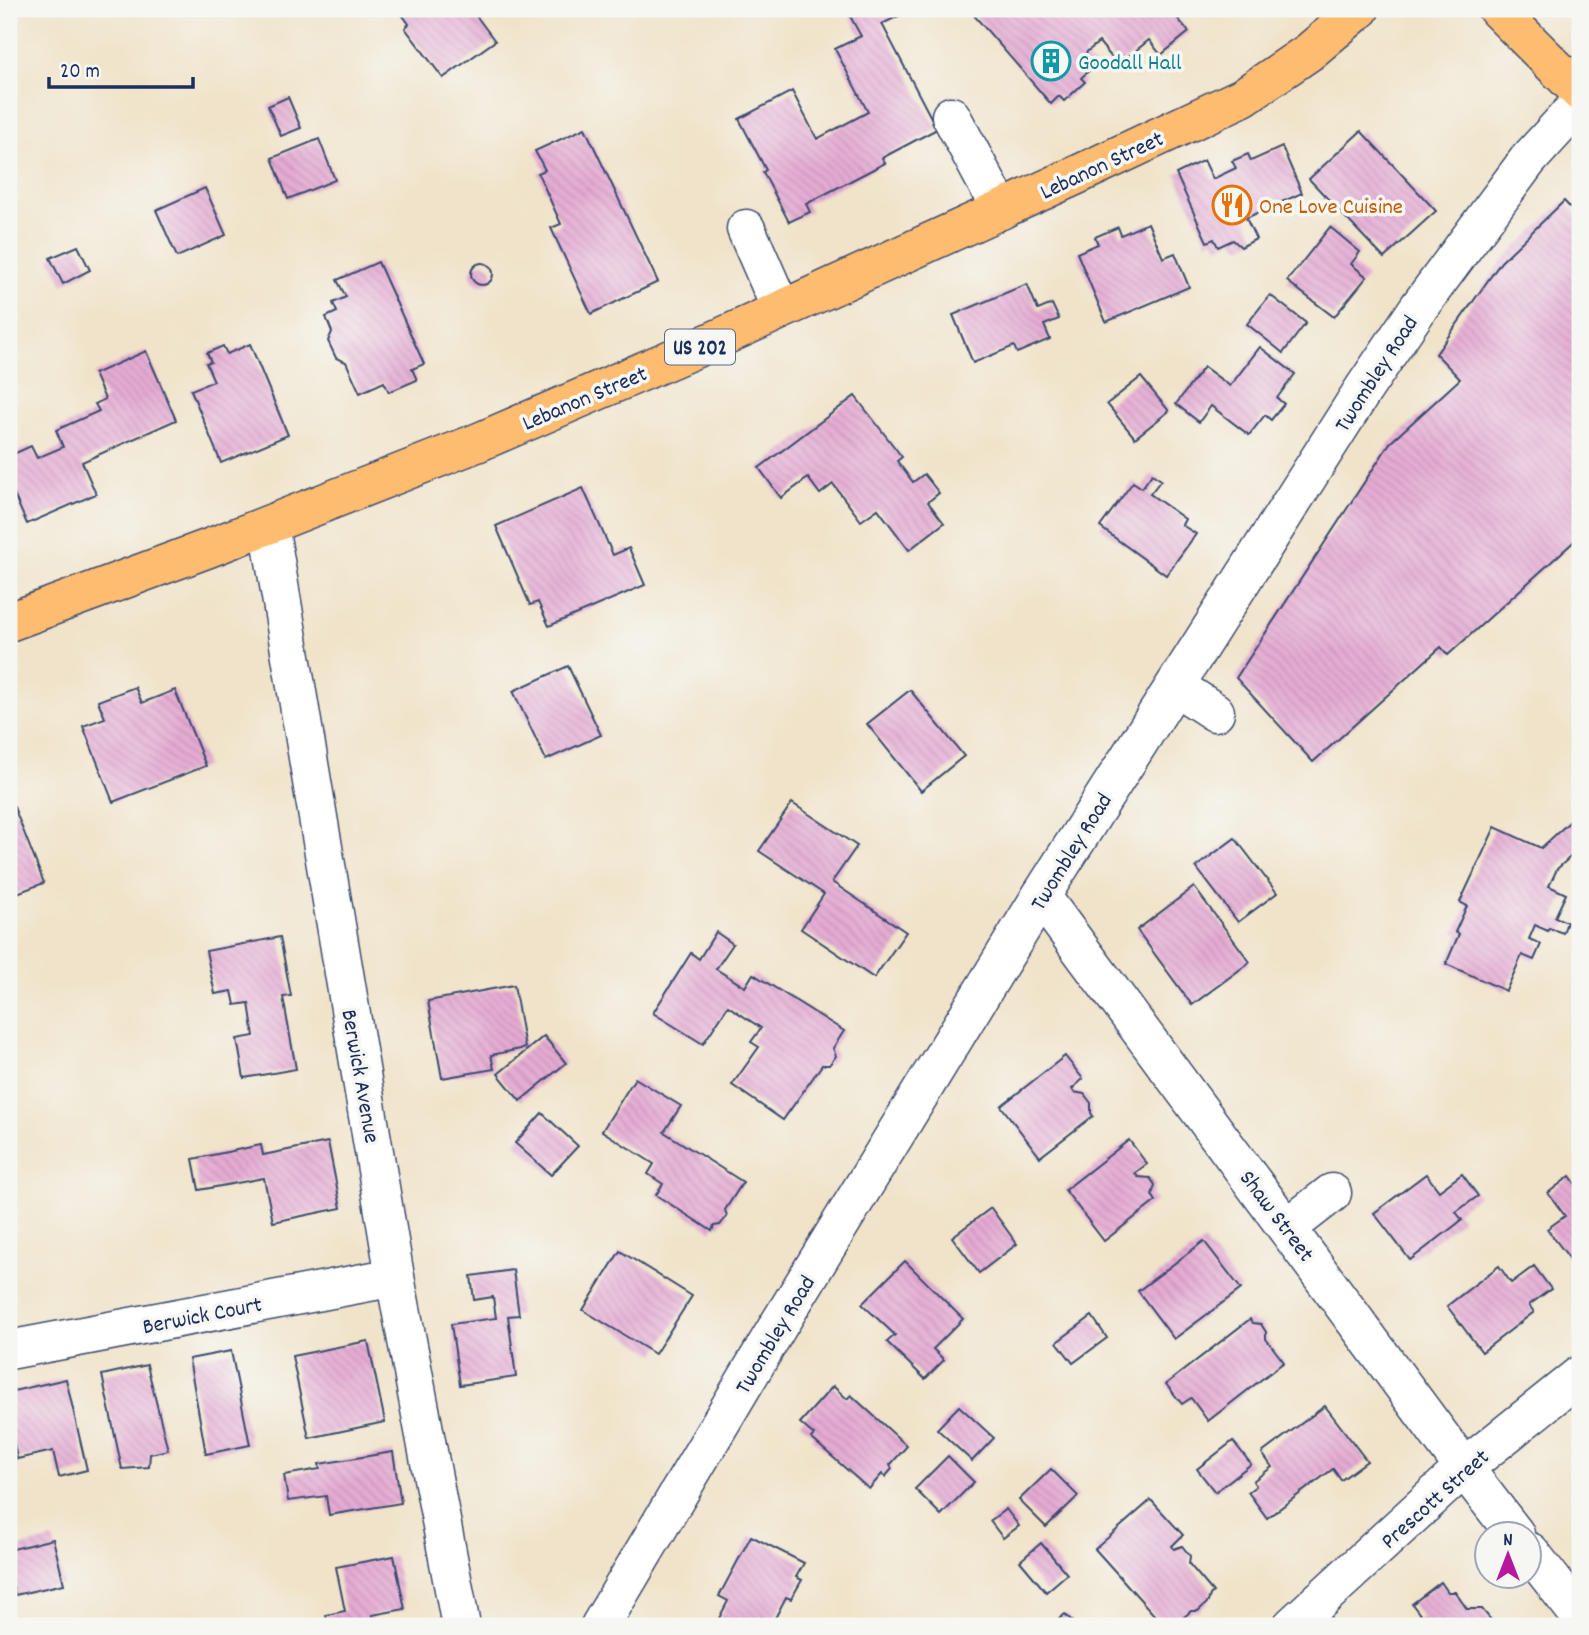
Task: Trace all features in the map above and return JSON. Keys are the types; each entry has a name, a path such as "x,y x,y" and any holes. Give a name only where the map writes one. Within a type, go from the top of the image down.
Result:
{"highway":[{"name":"Lebanon Street","path":"9,622 270,525 479,442 713,341 1243,97 1309,52 1360,9"},
{"path":"1497,9 1580,92"}],"street":[{"name":"Twombley Road","path":"600,1626 778,1326 1041,896 1405,327 1528,160 1580,103"},
{"path":"951,116 1001,210"},
{"path":"746,229 781,309"},
{"name":"Berwick Avenue","path":"270,525 395,1277 461,1626"},
{"path":"1175,686 1215,712"},
{"name":"Shaw Street","path":"1041,896 1505,1520"},
{"path":"1286,1227 1332,1193"},
{"name":"Berwick Court","path":"9,1350 395,1277"},
{"name":"Prescott Street","path":"1292,1626 1465,1468 1580,1375"},
{"path":"1544,1570 1580,1616"}],"building":[{"path":"398,9 471,9 495,41 443,78 405,28 409,24"},
{"path":"846,9 913,9 882,24 937,129 882,158 885,163 806,204 810,212 789,222 739,119 792,91 817,139 868,112 835,49 861,36"},
{"path":"976,9 1170,9 1189,32 1161,55 1149,40 1118,65 1099,42 1083,55 1094,66 1081,78 1085,82 1064,101 1059,96 1051,104 972,13"},
{"path":"288,97 301,128 281,136 268,106"},
{"path":"585,128 658,282 591,314 551,228 561,224 538,173 545,170 535,151"},
{"path":"1361,131 1436,211 1384,258 1309,179"},
{"path":"319,139 335,180 288,199 272,158"},
{"name":"One Love Cuisine","path":"1282,147 1302,193 1246,218 1256,239 1241,247 1233,240 1218,247 1214,239 1207,242 1176,174 1204,160 1213,179 1236,168 1232,161 1248,154 1251,161"},
{"path":"205,188 226,235 177,257 156,210"},
{"path":"1564,201 1580,218 1580,536 1448,655 1441,647 1313,762 1236,678 1390,443 1460,379 1436,354 1501,262"},
{"path":"1148,223 1163,258 1175,253 1189,287 1106,322 1077,253 1098,244 1095,237 1118,227 1121,235"},
{"path":"1330,227 1360,252 1351,264 1367,277 1334,317 1287,281"},
{"path":"78,246 90,270 63,284 50,258"},
{"path":"378,262 424,364 412,369 417,380 389,392 384,382 360,393 346,362 336,358 328,341 332,332 326,317 337,312 333,303 346,297 337,280"},
{"path":"482,263 492,270 493,274 486,284 482,285 472,278 471,274 478,264"},
{"path":"1027,284 1038,310 1052,304 1059,319 1044,325 1050,339 1017,353 1014,346 973,363 953,315"},
{"path":"1270,295 1306,323 1283,353 1247,324"},
{"path":"250,344 288,435 221,463 191,390 214,381 206,363 211,362 207,353 223,346 227,354"},
{"path":"1260,347 1295,374 1277,398 1284,404 1271,420 1265,415 1249,435 1211,406 1199,422 1176,404 1204,367 1230,386"},
{"path":"146,351 176,420 82,462 96,494 27,524 9,483 9,472 12,471 9,456 31,446 37,458 63,447 56,430 99,411 95,404 105,399 94,374"},
{"path":"1141,377 1169,411 1135,438 1107,404"},
{"path":"855,396 902,457 897,461 913,482 924,474 939,493 928,502 944,523 909,550 878,509 861,521 833,484 820,494 808,478 781,498 759,468"},
{"path":"1152,474 1161,480 1150,494 1185,519 1182,525 1196,534 1166,575 1100,527 1133,482 1142,488"},
{"path":"583,488 613,555 629,548 645,585 549,626 538,602 530,605 496,526"},
{"path":"568,666 601,735 546,760 513,691"},
{"path":"135,687 142,703 175,690 206,766 113,802 83,726 105,718 98,701"},
{"path":"910,690 964,756 921,791 867,724"},
{"path":"792,803 857,846 832,882 906,932 874,978 801,929 824,894 759,851"},
{"path":"14,807 44,883 9,896 9,809"},
{"path":"1578,814 1580,848 1557,869 1549,886 1566,894 1555,917 1567,922 1563,933 1549,928 1548,931 1535,925 1529,939 1541,944 1534,960 1522,955 1506,991 1446,964 1459,934 1455,932 1467,906 1460,902 1495,827 1541,848"},
{"path":"1235,838 1277,893 1238,922 1196,867"},
{"path":"1194,887 1250,962 1192,1005 1137,930"},
{"path":"716,932 733,944 716,969 745,987 753,974 844,1031 833,1048 836,1056 829,1065 822,1065 783,1120 732,1085 759,1047 751,1042 761,1028 728,1006 703,1044 653,1013 691,953 699,959"},
{"path":"280,937 291,996 283,997 296,1069 244,1078 237,1039 254,1036 249,1003 235,1005 232,991 215,994 206,951"},
{"path":"514,985 525,1048 491,1055 494,1069 442,1078 428,1001"},
{"path":"544,1036 566,1063 520,1101 498,1074"},
{"path":"1065,1056 1083,1079 1072,1089 1084,1094 1091,1103 1093,1116 1040,1157 1001,1106"},
{"path":"635,1078 681,1106 664,1132 743,1182 725,1210 727,1216 720,1225 714,1226 712,1231 656,1195 663,1184 648,1174 654,1164 602,1131"},
{"path":"542,1113 578,1146 551,1175 515,1143"},
{"path":"1129,1140 1147,1164 1135,1173 1138,1177 1150,1178 1155,1185 1152,1195 1156,1201 1104,1241 1065,1190"},
{"path":"328,1142 341,1208 273,1222 264,1178 199,1190 193,1159 261,1145 263,1155"},
{"path":"1426,1174 1439,1191 1462,1174 1478,1196 1456,1212 1462,1220 1410,1260 1374,1213"},
{"path":"1570,1176 1580,1190 1580,1272 1547,1229 1565,1216 1548,1193"},
{"path":"991,1208 1017,1244 979,1273 952,1237"},
{"path":"1204,1241 1241,1289 1174,1339 1138,1291"},
{"path":"620,1251 692,1296 655,1354 583,1310"},
{"path":"905,1261 963,1319 933,1349 944,1360 925,1379 887,1342 895,1335 862,1304"},
{"path":"1499,1266 1511,1283 1534,1266 1551,1289 1529,1305 1534,1312 1482,1352 1447,1306"},
{"path":"513,1270 519,1315 508,1316 516,1377 460,1385 451,1324 496,1318 493,1297 474,1300 471,1276"},
{"path":"1092,1316 1107,1338 1073,1363 1057,1342"},
{"path":"1250,1319 1253,1323 1261,1324 1266,1332 1266,1339 1284,1362 1208,1421 1191,1398 1182,1404 1166,1384"},
{"path":"368,1341 385,1422 309,1438 292,1356"},
{"path":"231,1351 250,1445 206,1454 189,1359"},
{"path":"147,1365 168,1450 150,1454 149,1467 122,1469 102,1375"},
{"path":"66,1379 87,1470 59,1477 53,1451 17,1459 9,1419 9,1392"},
{"path":"833,1386 847,1399 851,1395 907,1446 890,1465 892,1469 885,1477 882,1474 869,1489 811,1438 814,1435 800,1423"},
{"path":"959,1406 994,1438 972,1461 937,1429"},
{"path":"1325,1406 1367,1461 1341,1480 1333,1469 1267,1518 1248,1492 1256,1486 1253,1481 1272,1467 1262,1453"},
{"path":"1233,1441 1251,1464 1215,1492 1197,1469"},
{"path":"393,1452 401,1503 329,1515 326,1496 288,1501 284,1475 320,1469 319,1464"},
{"path":"948,1456 974,1482 941,1515 915,1489"},
{"path":"1051,1469 1078,1496 1046,1527 1019,1500"},
{"path":"1151,1500 1183,1535 1172,1546 1174,1549 1182,1546 1190,1556 1189,1564 1213,1592 1208,1602 1198,1611 1191,1611 1174,1626 1164,1626 1095,1549"},
{"path":"1006,1509 1019,1526 1003,1538 990,1521"},
{"path":"751,1536 804,1563 796,1577 802,1580 791,1599 786,1597 772,1624 762,1618 758,1626 715,1626 728,1601 719,1596"},
{"path":"53,1539 64,1584 15,1595 9,1578 9,1550"},
{"path":"1041,1543 1067,1574 1046,1592 1020,1561"},
{"path":"394,1556 405,1609 372,1615 374,1626 328,1626 326,1615 345,1611 336,1567"},
{"path":"1441,1582 1448,1592 1455,1592 1467,1609 1482,1609 1496,1626 1410,1626 1422,1617 1412,1604"},
{"path":"1065,1614 1077,1626 1051,1626"}],"place":[{"name":"Goodall Hall","path":"1051,61"},
{"name":"One Love Cuisine","path":"1232,205"}]}
